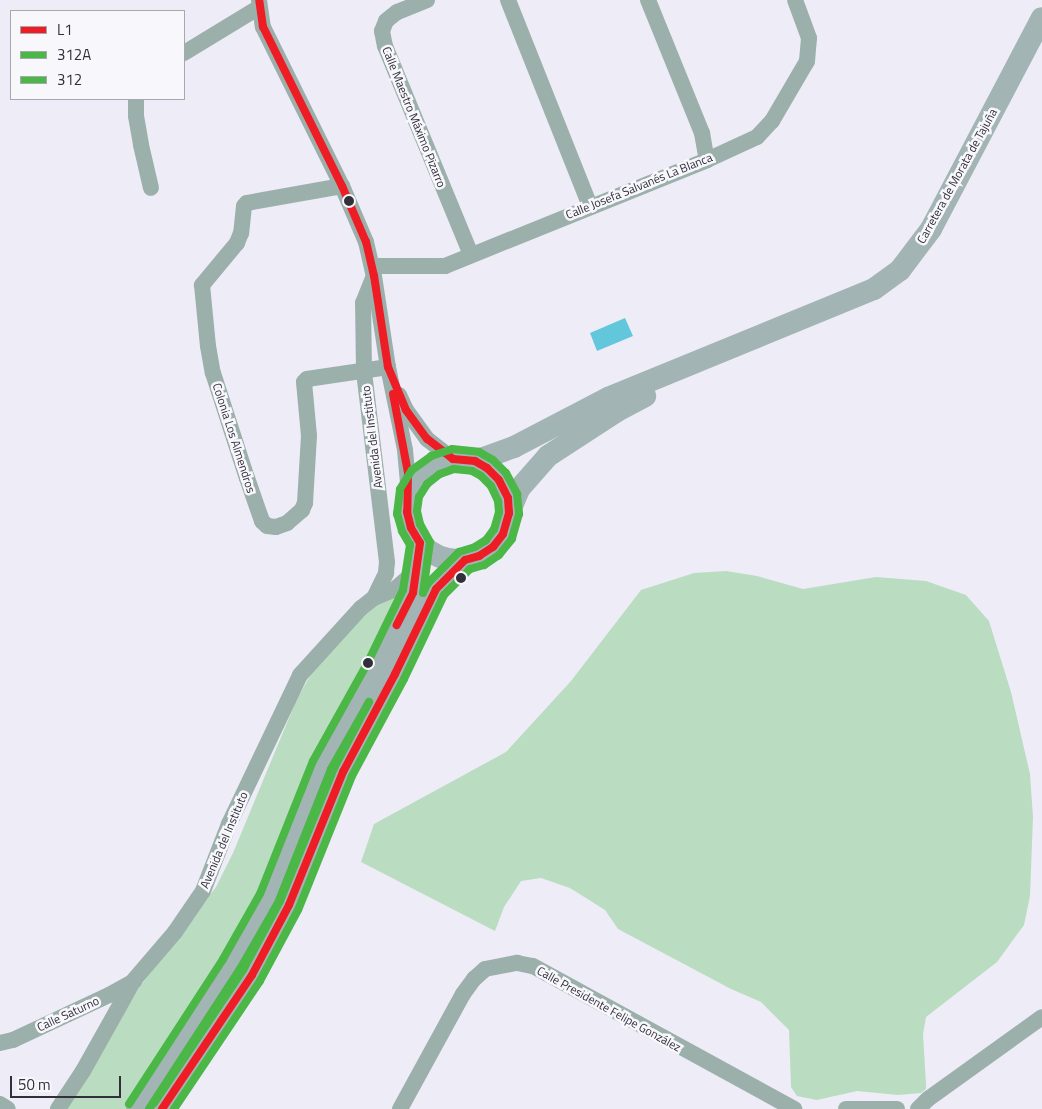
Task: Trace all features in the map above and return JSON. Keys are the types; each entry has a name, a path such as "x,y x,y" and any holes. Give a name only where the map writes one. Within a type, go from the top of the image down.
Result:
{"main road":[{"name":"Carretera de Morata de Tajuña","path":"464,460 514,447 608,398 874,289 900,270 931,229 1042,18"},
{"name":"Carretera de Morata de Tajuña","path":"509,513 519,489 548,456 617,411 730,349"},
{"path":"464,460 487,468 499,480 508,498 509,513 503,534 493,546 479,556 465,560 442,557 430,552 420,543 411,528 408,512 410,494 419,477 435,464 464,460"},
{"path":"137,1109 232,964 269,898 322,765 377,667 413,594 420,543"},
{"path":"162,1109 252,975 288,905 343,772 395,674 436,589 465,560"}],"street":[{"name":"Calle Maestro Máximo Pizarro","path":"427,0 397,12 386,22 382,32 385,46 471,255"},
{"path":"508,0 590,206"},
{"path":"648,0 702,133 707,160"},
{"name":"Calle Josefa Salvanés La Blanca","path":"373,271 445,266 707,160 757,137 772,121 808,61 809,38 795,0"},
{"path":"185,52 258,4"},
{"name":"Avenida del Instituto","path":"258,4 263,28 342,186 366,242 373,271 388,367 405,450 410,494"},
{"path":"136,100 140,145 152,188"},
{"name":"Colonia Los Almendros","path":"342,186 247,203 244,206 241,233 237,243 202,284 208,346 213,373 262,521 267,526 276,527 287,523 302,510 305,503 309,436 304,382 307,379 388,367"},
{"name":"Avenida del Instituto","path":"373,271 363,302 364,371 387,562 386,573 374,598"},
{"name":"Avenida del Instituto","path":"388,367 406,410 427,439 464,460"},
{"name":"Avenida del Instituto","path":"58,1109 83,1071 134,980 175,932 203,892 229,824 300,675 361,608 374,598 395,589 416,570"},
{"name":"Calle Presidente Felipe González","path":"400,1109 463,994 474,978 485,970 501,964 517,963 533,966 794,1109"},
{"name":"Calle Saturno","path":"0,1043 13,1040 109,995 134,980"},
{"path":"918,1109 928,1099 1042,1017"},
{"path":"0,1104 8,1109"},
{"path":"846,1109 897,1109"}],"green space":[{"path":"726,571 757,576 803,589 876,577 926,581 966,595 989,621 1011,692 1030,774 1033,817 1030,896 1024,925 997,962 926,1017 923,1034 926,1089 921,1093 898,1095 857,1091 817,1100 797,1096 791,1087 789,1030 761,1002 731,989 618,929 605,910 570,888 541,878 521,881 504,907 495,931 361,862 374,824 506,752 571,681 641,590 694,573"},
{"path":"405,586 244,930 127,1109 65,1109 141,985 216,887 233,853 296,701 311,674 356,620"}],"water":[{"path":"625,318 633,336 597,351 590,333"}],"transit line":[{"name":"L1","path":"162,1109 252,975 289,905 343,772 395,674 436,589 465,560 479,556 493,547 503,534 509,513 508,498 499,480 487,468 475,461 453,459 427,439 406,410 388,367 374,276 366,242 342,186 263,27 259,0"},
{"name":"L1","path":"393,394 408,473 407,512 411,528 420,543 413,593 397,625"},
{"name":"312","path":"129,1104 223,959 260,894 313,761 368,662 403,590 410,545 402,531 397,514 400,489 412,470 431,456 452,449 479,452 493,460 506,473 517,494 519,514 512,539 499,555 484,565 470,569 444,595 404,679 352,776 298,910 260,981 174,1109"},
{"name":"312A","path":"454,469 472,471 481,476 491,486 498,501 499,512 494,529 486,540 475,547 459,552 428,583 423,593 430,542 420,524 417,511 419,497 427,484 440,474 454,469"},
{"name":"312A","path":"149,1109 240,969 278,903 331,769 369,702 334,768 280,901 243,970 154,1103"}]}
